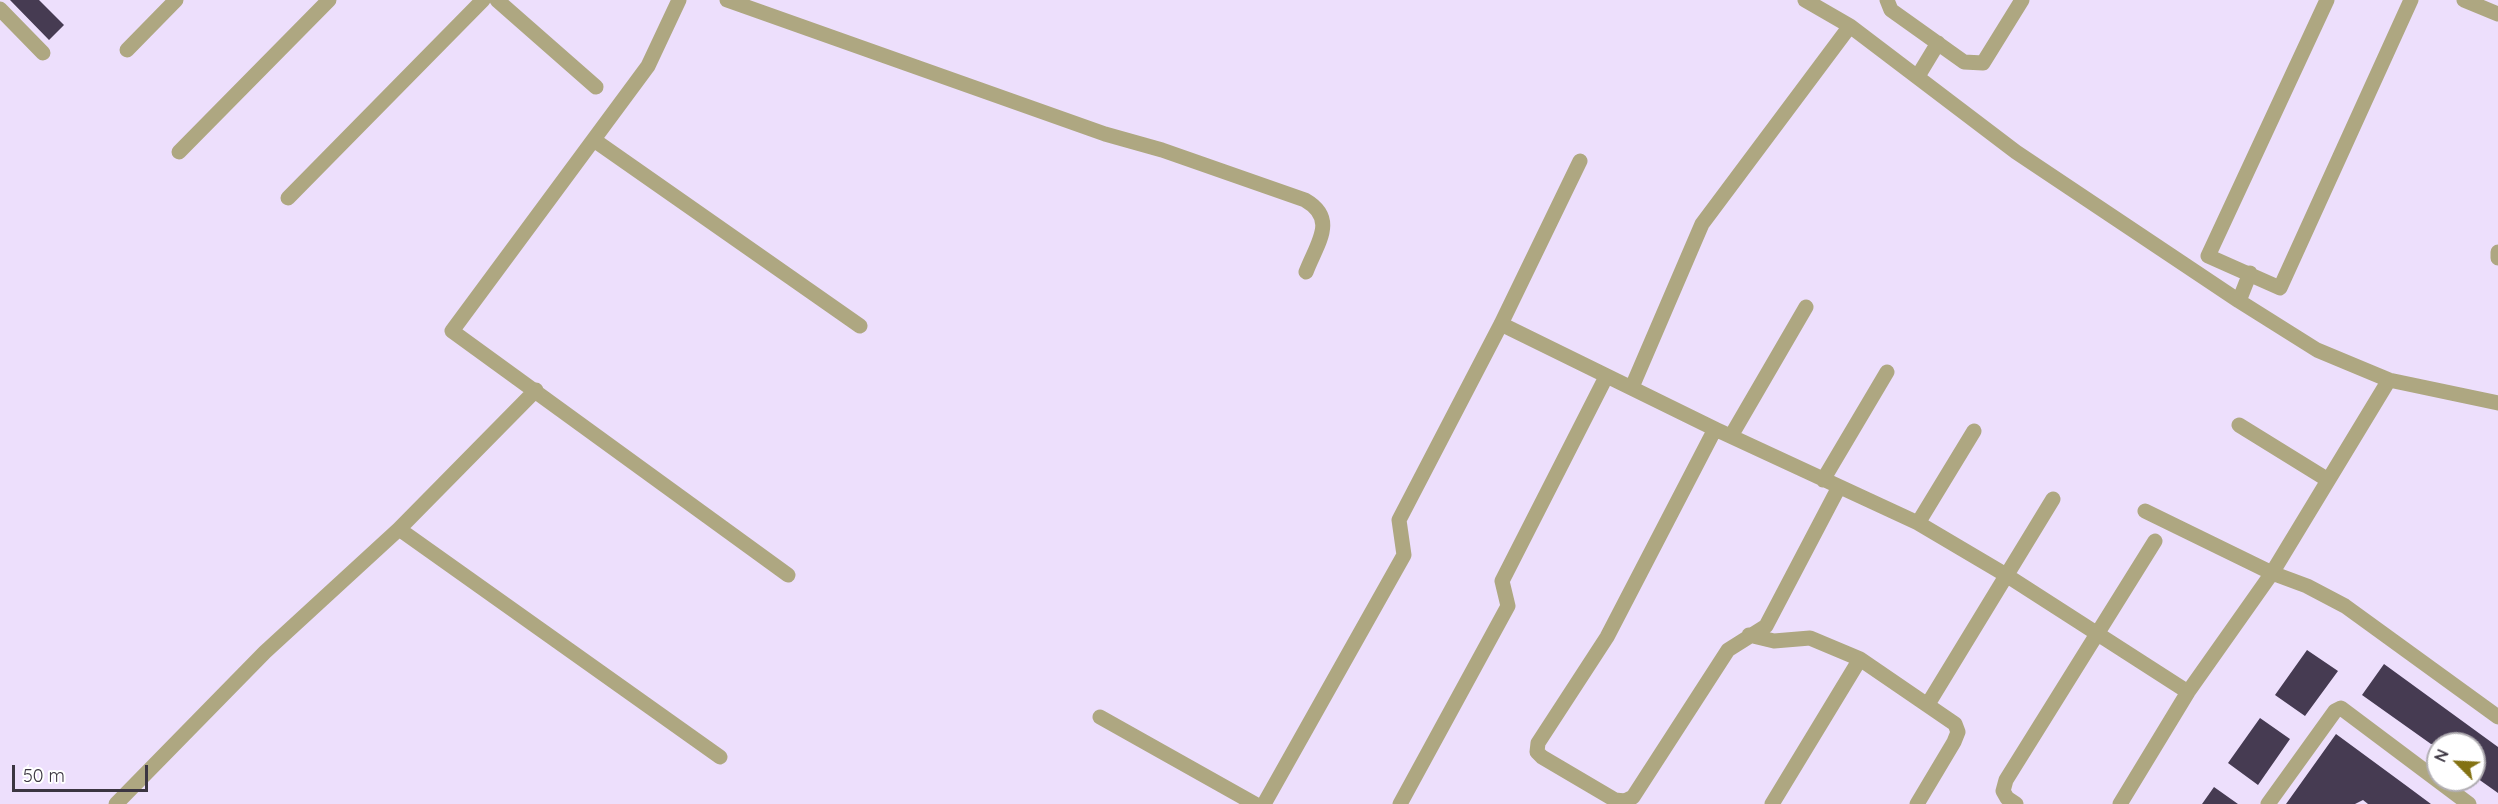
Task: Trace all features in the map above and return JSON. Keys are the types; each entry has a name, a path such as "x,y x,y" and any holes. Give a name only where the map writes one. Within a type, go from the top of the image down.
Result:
{"street":[{"path":"127,50 176,0"},
{"path":"179,152 329,0"},
{"path":"288,198 483,0"},
{"path":"497,0 596,87"},
{"path":"679,0 648,66 452,331 788,575"},
{"path":"727,0 1105,134 1162,150 1305,200 1322,213 1325,223 1306,272"},
{"path":"1805,0 1850,26 2016,152 2238,301 2317,350 2389,380 2498,403"},
{"path":"1887,0 1891,10 1964,62 1983,63 2022,0"},
{"path":"2327,0 2208,256 2280,288 2411,0"},
{"path":"2464,0 2498,14"},
{"path":"0,9 43,53"},
{"path":"1632,387 1702,224 1850,26"},
{"path":"1918,76 1938,43"},
{"path":"594,140 860,326"},
{"path":"1264,804 1404,555 1399,520 1501,324 1580,161"},
{"path":"2498,252 2498,258"},
{"path":"2238,301 2250,273"},
{"path":"1731,436 1806,307"},
{"path":"1501,324 1714,429 1918,523 2006,575 2188,692"},
{"path":"1823,480 1887,372"},
{"path":"1400,804 1508,606 1502,581 1606,377"},
{"path":"2120,804 2188,692 2272,573 2389,380"},
{"path":"116,804 266,652 399,529 536,390"},
{"path":"2239,425 2328,480"},
{"path":"1714,429 1607,637 1538,744 1537,752 1542,758 1615,800 1625,801 1633,797 1728,650 1766,626 1839,487"},
{"path":"1918,523 1974,431"},
{"path":"1928,704 2053,499"},
{"path":"2145,511 2345,606 2498,717"},
{"path":"399,529 720,757"},
{"path":"2016,804 2007,798 2003,791 2006,780 2155,541"},
{"path":"1749,635 1774,641 1810,638 1860,659 1955,724 1958,732 1917,804"},
{"path":"1772,804 1860,659"},
{"path":"2268,804 2335,711 2341,708 2469,804"},
{"path":"1100,717 1255,804"}],"building":[{"path":"10,0 39,0 64,25 49,40"},
{"path":"2307,650 2338,671 2305,716 2275,695"},
{"path":"2384,664 2477,732 2426,732 2426,740 2362,695"},
{"path":"2260,718 2290,739 2258,785 2228,763"},
{"path":"2336,734 2431,804 2368,804 2363,800 2355,804 2286,804"},
{"path":"2486,738 2498,747 2498,793 2486,784"},
{"path":"2214,787 2238,804 2202,804"}]}
